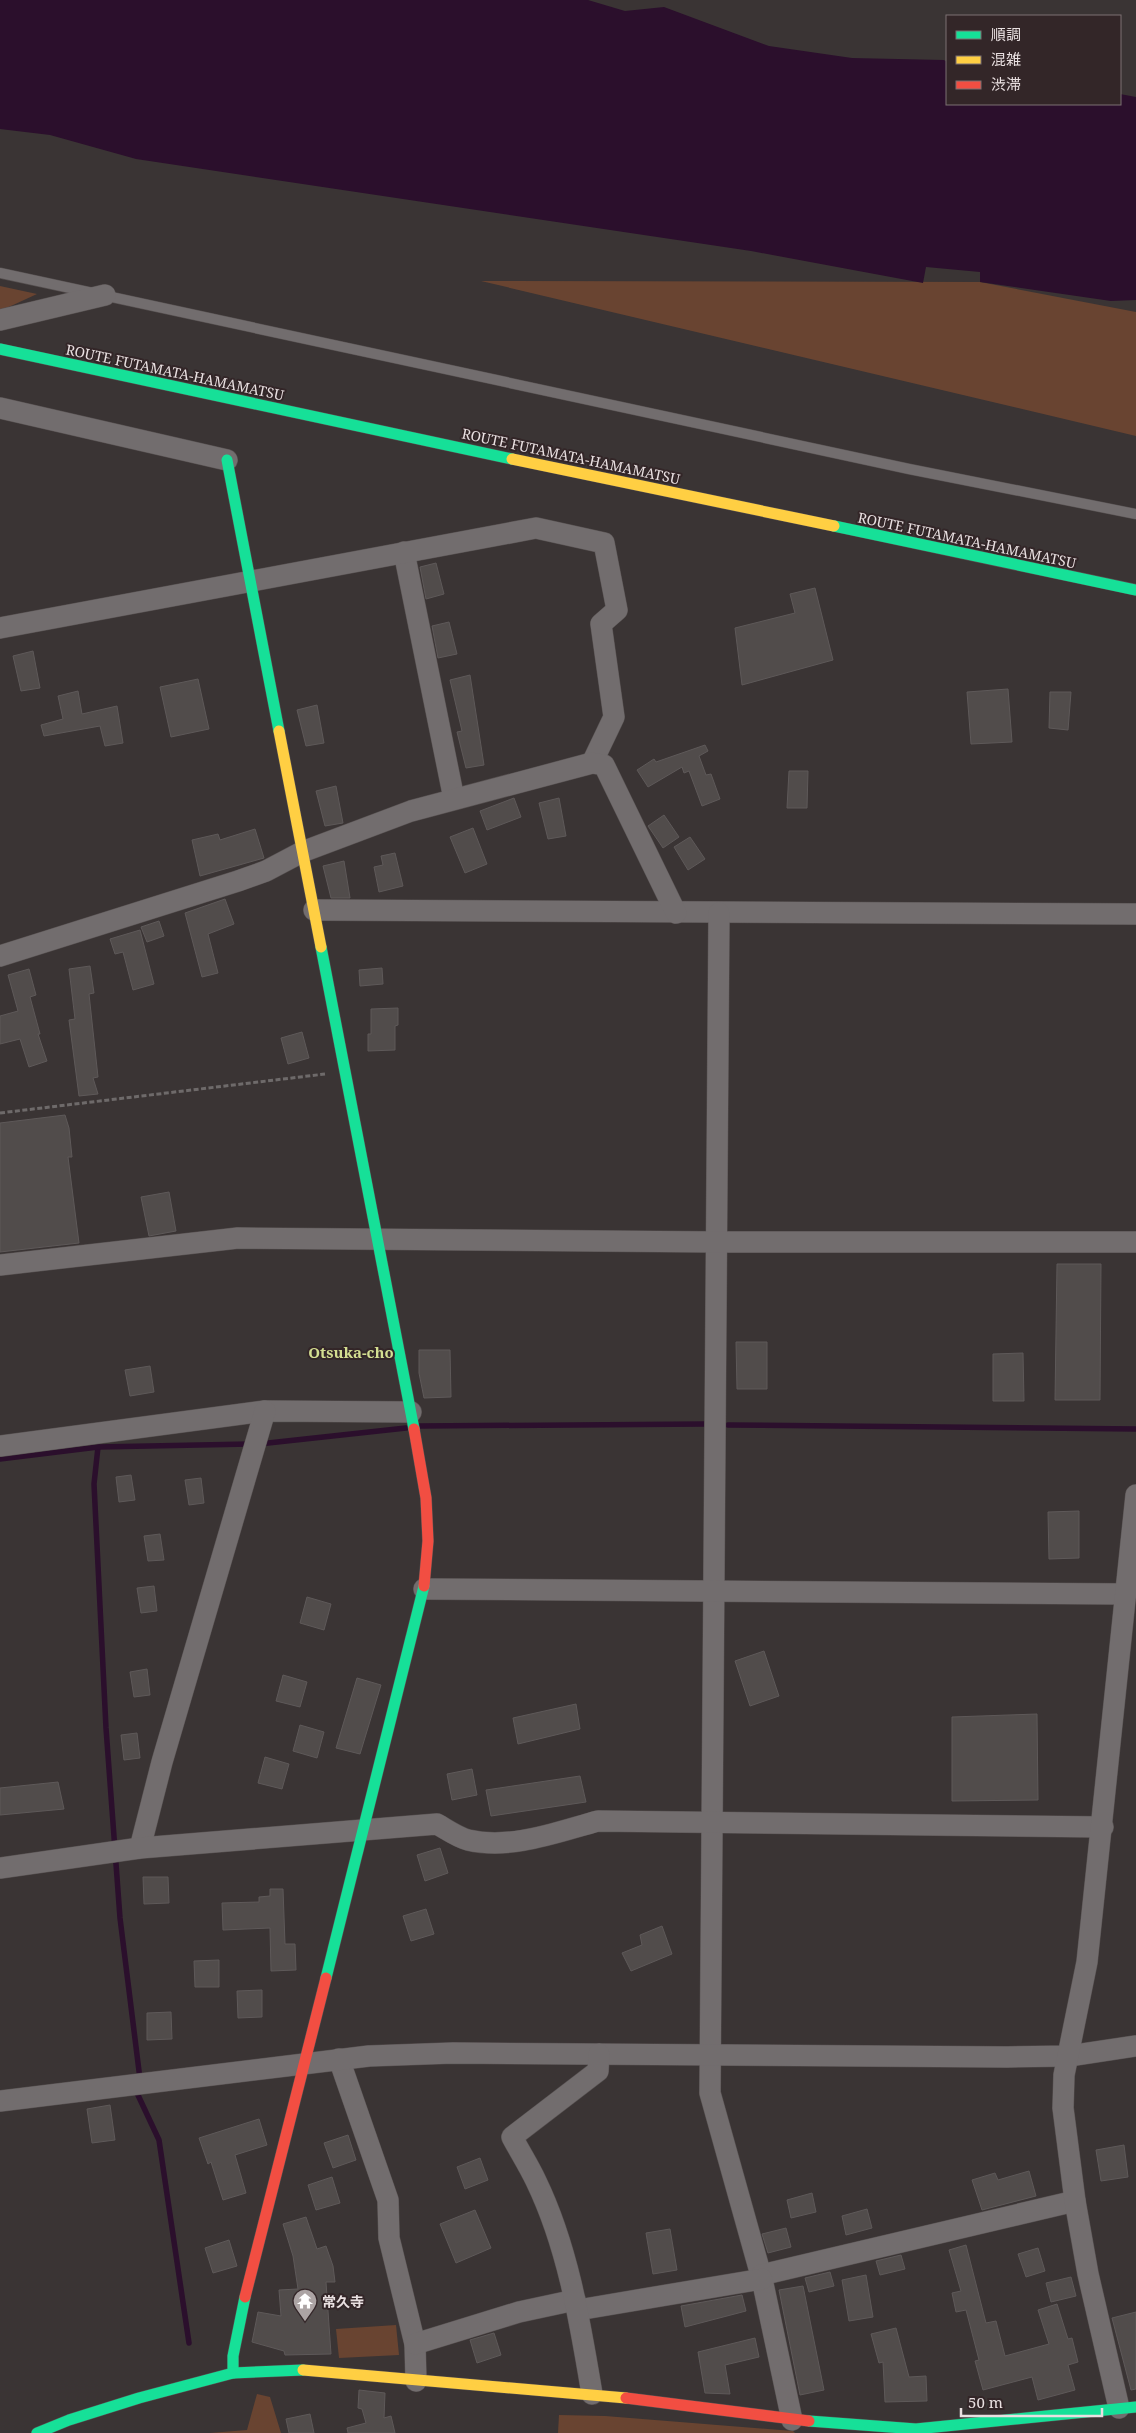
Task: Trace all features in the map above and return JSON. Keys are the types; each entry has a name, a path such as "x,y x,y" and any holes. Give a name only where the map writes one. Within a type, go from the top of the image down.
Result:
{"street":[{"path":"0,320 105,295"},
{"name":"ROUTE FUTAMATA-HAMAMATSU","path":"0,349 348,426 1136,590"},
{"path":"0,408 227,460 378,1238 426,1498 428,1541 424,1589 246,2294 233,2356 233,2374"},
{"path":"0,628 536,528 604,543 617,610 601,624 614,716 592,763"},
{"path":"404,552 454,799"},
{"path":"0,956 238,881 266,871 302,852 411,811 592,763 604,765 676,913"},
{"path":"314,910 1136,914"},
{"path":"719,913 710,2093 762,2277 792,2420"},
{"path":"0,1265 238,1238 717,1242 1136,1242"},
{"path":"0,1446 265,1411 411,1412"},
{"path":"124,1850 162,1762 265,1411"},
{"path":"37,2433 69,2420 139,2398 233,2374 315,2370 416,2381 592,2394 792,2420 916,2429 1128,2407 1088,2274 1075,2201 1063,2108 1064,2075 1087,1962 1136,1495"},
{"path":"424,1589 713,1589 1126,1594"},
{"path":"0,1868 124,1850 437,1824 467,1840 505,1842 538,1837 598,1821 1102,1827"},
{"path":"0,2101 369,2056 599,2054 709,2056 1069,2056 1136,2046"},
{"path":"592,2394 576,2305 554,2227 536,2181 512,2137 598,2071 599,2054"},
{"path":"339,2059 388,2200 389,2238 415,2344 416,2381"},
{"path":"415,2344 519,2312 762,2277 1075,2201"}],"lane":[{"path":"0,273 909,469 1136,514"}],"path":[{"path":"0,1113 346,1072"}],"shaded area":[{"path":"0,0 588,0 625,11 664,7 769,46 852,58 944,60 946,61 946,105 1121,105 1121,94 1136,97 1136,300 1111,301 980,282 980,272 926,267 923,283 751,251 136,159 50,135 0,129"},
{"path":"481,281 980,282 1136,312 1136,436"},
{"path":"0,286 37,294 0,311"},
{"path":"396,2325 399,2355 339,2358 336,2329"},
{"path":"257,2394 270,2397 281,2433 210,2433 247,2430"},
{"path":"559,2415 605,2416 793,2431 795,2433 558,2433"}],"building":[{"path":"436,563 444,594 426,599 420,567"},
{"path":"815,588 833,660 742,685 735,628 795,613 790,594"},
{"path":"449,622 457,654 438,658 432,626"},
{"path":"33,651 40,688 21,691 13,656"},
{"path":"470,675 484,765 466,768 457,732 462,731 450,680"},
{"path":"198,679 209,729 171,737 160,687"},
{"path":"1008,689 1012,742 971,744 967,692"},
{"path":"78,691 82,714 117,706 123,743 105,746 100,726 44,736 41,725 63,719 58,696"},
{"path":"1050,692 1071,692 1068,730 1049,728"},
{"path":"317,705 324,743 306,746 297,710"},
{"path":"705,745 708,751 699,756 706,775 711,774 720,799 702,806 689,771 684,773 682,767 648,787 637,770 654,759 656,762"},
{"path":"789,771 808,771 807,808 787,808"},
{"path":"336,786 343,823 325,826 316,791"},
{"path":"514,798 521,817 487,830 480,811"},
{"path":"559,798 566,836 548,839 539,803"},
{"path":"664,815 679,837 663,848 648,826"},
{"path":"473,828 487,864 465,873 450,837"},
{"path":"255,829 264,858 200,876 192,840 218,834 220,840"},
{"path":"690,837 705,859 688,870 674,847"},
{"path":"395,853 403,886 379,892 374,867 383,865 381,856"},
{"path":"344,861 350,898 331,898 323,866"},
{"path":"225,899 234,924 208,934 218,973 202,977 185,913"},
{"path":"159,921 164,936 147,942 141,927"},
{"path":"140,930 154,984 133,990 123,952 115,954 110,939"},
{"path":"90,966 94,993 89,994 98,1077 93,1078 98,1094 79,1096 69,1020 75,1019 69,969"},
{"path":"382,968 383,984 360,986 359,970"},
{"path":"29,969 36,995 30,997 40,1034 38,1034 47,1061 29,1067 20,1039 0,1044 0,1016 18,1011 8,975"},
{"path":"398,1008 398,1025 395,1026 395,1050 368,1051 368,1034 371,1034 371,1009"},
{"path":"302,1032 309,1058 288,1064 281,1038"},
{"path":"65,1115 69,1128 72,1157 68,1157 79,1243 0,1252 0,1123"},
{"path":"169,1192 176,1231 149,1236 141,1197"},
{"path":"1057,1264 1101,1264 1100,1400 1055,1400"},
{"path":"736,1342 767,1342 767,1389 737,1389"},
{"path":"419,1350 450,1350 451,1397 424,1398 419,1373"},
{"path":"1023,1353 1024,1401 993,1401 993,1354"},
{"path":"150,1366 154,1392 130,1396 125,1370"},
{"path":"131,1475 135,1500 119,1502 116,1477"},
{"path":"201,1478 204,1503 189,1505 185,1480"},
{"path":"1079,1511 1079,1558 1049,1559 1048,1512"},
{"path":"160,1534 164,1560 148,1561 144,1536"},
{"path":"154,1586 157,1611 141,1613 137,1588"},
{"path":"307,1597 331,1604 324,1630 300,1623"},
{"path":"764,1651 779,1696 750,1706 735,1661"},
{"path":"147,1669 150,1695 134,1697 130,1672"},
{"path":"283,1675 307,1682 300,1707 276,1701"},
{"path":"357,1678 381,1685 360,1754 336,1748"},
{"path":"576,1704 580,1729 518,1744 513,1718"},
{"path":"1037,1714 1038,1800 952,1801 952,1717"},
{"path":"300,1725 324,1732 317,1758 293,1751"},
{"path":"137,1733 140,1758 124,1760 121,1735"},
{"path":"265,1757 289,1764 282,1789 258,1783"},
{"path":"472,1769 477,1795 452,1800 447,1774"},
{"path":"580,1776 586,1802 491,1816 486,1790"},
{"path":"58,1782 64,1809 0,1815 0,1788"},
{"path":"440,1848 448,1873 425,1881 417,1855"},
{"path":"143,1877 168,1877 169,1903 144,1904"},
{"path":"270,1889 283,1889 285,1944 295,1944 296,1970 271,1971 270,1928 223,1930 222,1903 259,1902 259,1897 270,1896"},
{"path":"426,1909 434,1934 411,1941 403,1916"},
{"path":"662,1926 672,1954 631,1971 622,1953 642,1945 640,1935"},
{"path":"219,1960 219,1987 195,1987 194,1961"},
{"path":"262,1990 262,2017 238,2018 237,1991"},
{"path":"171,2012 172,2039 147,2040 147,2013"},
{"path":"110,2105 115,2140 92,2143 87,2109"},
{"path":"259,2119 267,2145 235,2155 246,2193 223,2200 211,2162 208,2164 199,2138"},
{"path":"348,2135 356,2160 333,2168 324,2143"},
{"path":"1124,2145 1128,2177 1101,2181 1096,2150"},
{"path":"480,2158 488,2180 465,2189 457,2167"},
{"path":"1029,2171 1036,2196 982,2210 972,2180 995,2173 998,2180"},
{"path":"332,2177 340,2203 316,2210 308,2185"},
{"path":"812,2193 816,2212 791,2218 787,2200"},
{"path":"867,2209 872,2228 846,2235 842,2216"},
{"path":"475,2210 491,2248 456,2263 440,2224"},
{"path":"306,2217 317,2249 326,2246 333,2266 335,2282 326,2282 331,2354 285,2355 284,2351 252,2342 258,2312 281,2316 279,2290 298,2289 293,2256 283,2224"},
{"path":"786,2228 791,2247 768,2253 762,2234"},
{"path":"670,2229 677,2270 653,2274 646,2233"},
{"path":"229,2240 237,2266 213,2273 205,2248"},
{"path":"966,2245 986,2323 996,2321 1005,2356 1049,2344 1038,2310 1057,2304 1068,2339 1072,2338 1078,2362 1068,2365 1075,2390 1038,2400 1032,2377 983,2390 975,2361 979,2360 966,2310 956,2312 952,2293 961,2291 949,2250"},
{"path":"1038,2248 1045,2271 1026,2277 1018,2254"},
{"path":"901,2255 905,2269 880,2275 876,2261"},
{"path":"830,2272 834,2286 809,2292 805,2278"},
{"path":"866,2275 873,2317 849,2321 842,2280"},
{"path":"1071,2277 1076,2296 1051,2302 1046,2283"},
{"path":"803,2286 824,2390 800,2395 779,2290"},
{"path":"742,2295 746,2311 685,2327 681,2306"},
{"path":"1136,2312 1136,2389 1131,2390 1112,2318"},
{"path":"896,2328 909,2377 926,2376 927,2401 885,2402 883,2362 879,2363 871,2334"},
{"path":"494,2333 501,2355 477,2363 470,2340"},
{"path":"755,2338 759,2357 725,2365 730,2394 705,2393 698,2352"},
{"path":"359,2390 385,2393 384,2418 391,2416 395,2433 348,2433 347,2428 366,2423 362,2409 358,2408"},
{"path":"310,2414 314,2433 289,2433 286,2419"}],"waterway":[{"path":"420,1426 705,1424"},
{"path":"728,1425 1136,1429"},
{"path":"259,1444 406,1428"},
{"path":"0,1459 98,1447 250,1444"},
{"path":"98,1447 94,1484 106,1728 120,1918 140,2079"},
{"path":"138,2088 137,2093 159,2140 189,2343"}],"traffic: fast":[{"path":"0,349 512,459"},
{"path":"227,460 279,731"},
{"path":"834,526 1136,590"},
{"path":"321,947 414,1429"},
{"path":"326,1978 424,1586"},
{"path":"233,2373 233,2356 245,2297"},
{"path":"37,2433 69,2420 139,2398 233,2373 303,2370"},
{"path":"809,2421 916,2429 1136,2407"}],"traffic: slow":[{"path":"512,459 834,526"},
{"path":"279,731 321,947"},
{"path":"303,2370 626,2398"}],"traffic: jam":[{"path":"414,1429 426,1498 428,1541 424,1586"},
{"path":"245,2297 326,1978"},
{"path":"626,2398 809,2421"}],"place":[{"name":"常久寺","path":"305,2322"}],"district":[{"name":"Otsuka-cho","path":"351,1352"}]}
